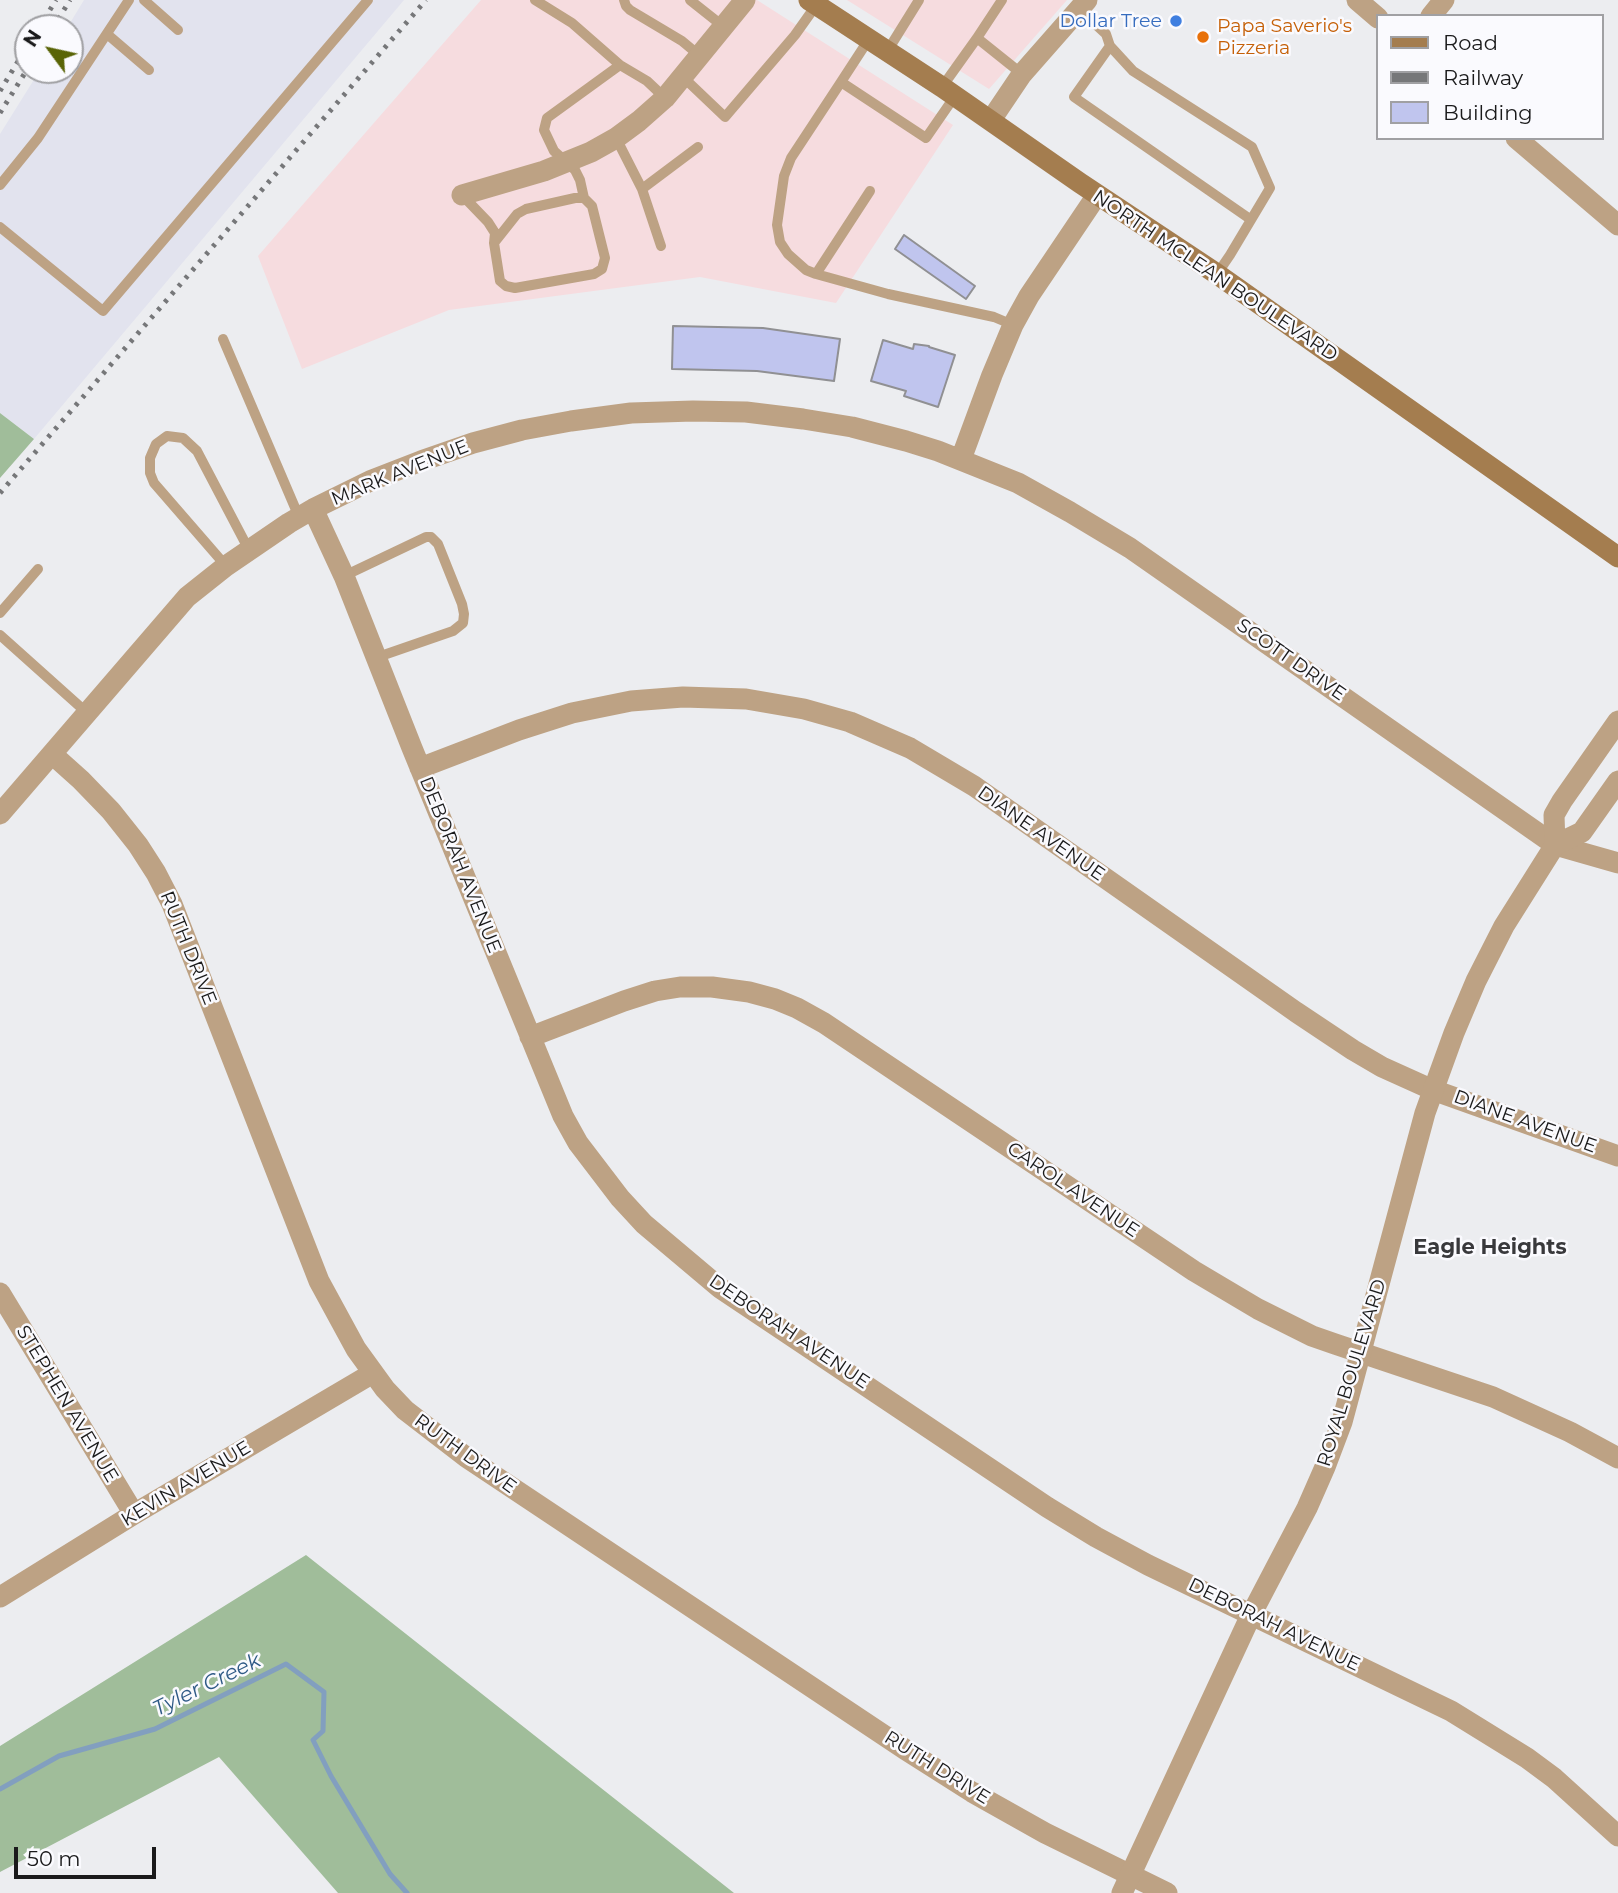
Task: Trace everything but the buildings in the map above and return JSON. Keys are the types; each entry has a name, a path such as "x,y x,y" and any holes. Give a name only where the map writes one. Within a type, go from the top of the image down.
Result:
{"main road":[{"name":"NORTH MCLEAN BOULEVARD","path":"815,2 1216,274 1618,557"}],"street":[{"path":"462,195 566,163 616,138 665,98 745,0"},
{"path":"1357,0 1376,16"},
{"path":"1433,14 1444,0"},
{"path":"991,120 1022,74 1083,5"},
{"path":"1518,140 1618,225"},
{"path":"961,459 1013,325 1028,296 1097,195"},
{"name":"MARK AVENUE","path":"0,814 187,597 226,566 306,513 372,480 421,461 522,430 631,413 693,411 746,412 852,427 961,459"},
{"name":"SCOTT DRIVE","path":"961,459 1018,483 1130,548 1555,845 1618,863"},
{"name":"DEBORAH AVENUE","path":"306,513 344,576 563,1116 579,1143 620,1198 644,1224 720,1288 1048,1507 1096,1537 1251,1615 1451,1710 1493,1735 1554,1778 1618,1836"},
{"name":"DIANE AVENUE","path":"420,768 572,713 631,701 682,697 746,699 804,709 850,722 910,748 974,786 1353,1050 1394,1073 1433,1090 1618,1156"},
{"name":"ROYAL BOULEVARD","path":"1555,845 1554,815 1618,721"},
{"name":"RUTH DRIVE","path":"52,754 81,780 124,828 156,873 172,904 319,1281 351,1341 373,1373 405,1410 466,1457 972,1792 1127,1884 1167,1893"},
{"name":"ROYAL BOULEVARD","path":"1127,1884 1251,1615 1307,1508 1325,1467 1342,1422 1425,1113 1454,1033 1482,970 1504,926 1555,845 1582,832 1618,781"},
{"name":"CAROL AVENUE","path":"530,1037 624,1001 680,987 712,987 775,999 824,1023 1258,1310 1312,1336 1360,1354 1493,1397 1570,1432 1618,1458"},
{"name":"STEPHEN AVENUE","path":"0,1293 135,1514"},
{"name":"KEVIN AVENUE","path":"0,1597 373,1373"}],"lane":[{"path":"0,185 38,138 129,0"},
{"path":"144,0 178,30"},
{"path":"0,227 103,310 368,0"},
{"path":"536,0 572,23 620,65 648,81 665,98"},
{"path":"624,0 629,10 682,41 700,56"},
{"path":"690,0 724,27"},
{"path":"919,0 841,82 791,158 784,176 777,225 780,242 788,254 806,270 816,274 888,294 994,317 1013,325"},
{"path":"841,82 926,138 976,38 1002,0"},
{"path":"683,77 725,117 795,35 815,2"},
{"path":"1083,5 1106,34 1110,46 1133,71 1252,147 1270,188 1216,274"},
{"path":"107,34 149,70"},
{"path":"976,38 1022,74"},
{"path":"1110,46 1074,97 1250,219"},
{"path":"462,195 495,233 500,281 506,286 515,288 594,274 602,268 606,258 592,206 584,198 575,170 554,151 544,130 547,118 620,65"},
{"path":"616,138 642,188 661,246"},
{"path":"642,188 698,147"},
{"path":"816,274 870,191"},
{"path":"494,243 517,214 526,209 584,198"},
{"path":"223,339 306,513"},
{"path":"226,566 154,483 150,473 150,458 156,444 167,436 183,438 197,451 249,550"},
{"path":"344,576 426,537 431,537 438,544 464,614 463,623 453,631 375,658"},
{"path":"0,613 38,569"},
{"path":"0,635 86,712"}],"shaded area":[{"path":"84,0 404,0 34,439 0,413 0,134 31,84 84,84 84,14 76,14"},
{"path":"481,0 757,0 953,125 836,303 700,277 449,310 302,369 258,256"},
{"path":"847,0 1067,0 989,89"}],"green space":[{"path":"0,413 34,439 0,478"},
{"path":"306,1555 734,1893 338,1893 219,1757 0,1872 0,1746"}],"waterway":[{"name":"Tyler Creek","path":"0,1789 59,1756 155,1729 286,1664 324,1692 323,1731 313,1740 331,1776 390,1874 407,1893"}],"railway":[{"path":"48,14 56,0"},
{"path":"62,14 70,0"},
{"path":"0,493 426,0"},
{"path":"0,91 14,68"},
{"path":"0,113 18,84"}],"place":[{"name":"Dollar Tree","path":"1176,21"},
{"name":"Papa Saverio's Pizzeria","path":"1203,37"}],"district":[{"name":"Eagle Heights","path":"1490,1248"}]}
